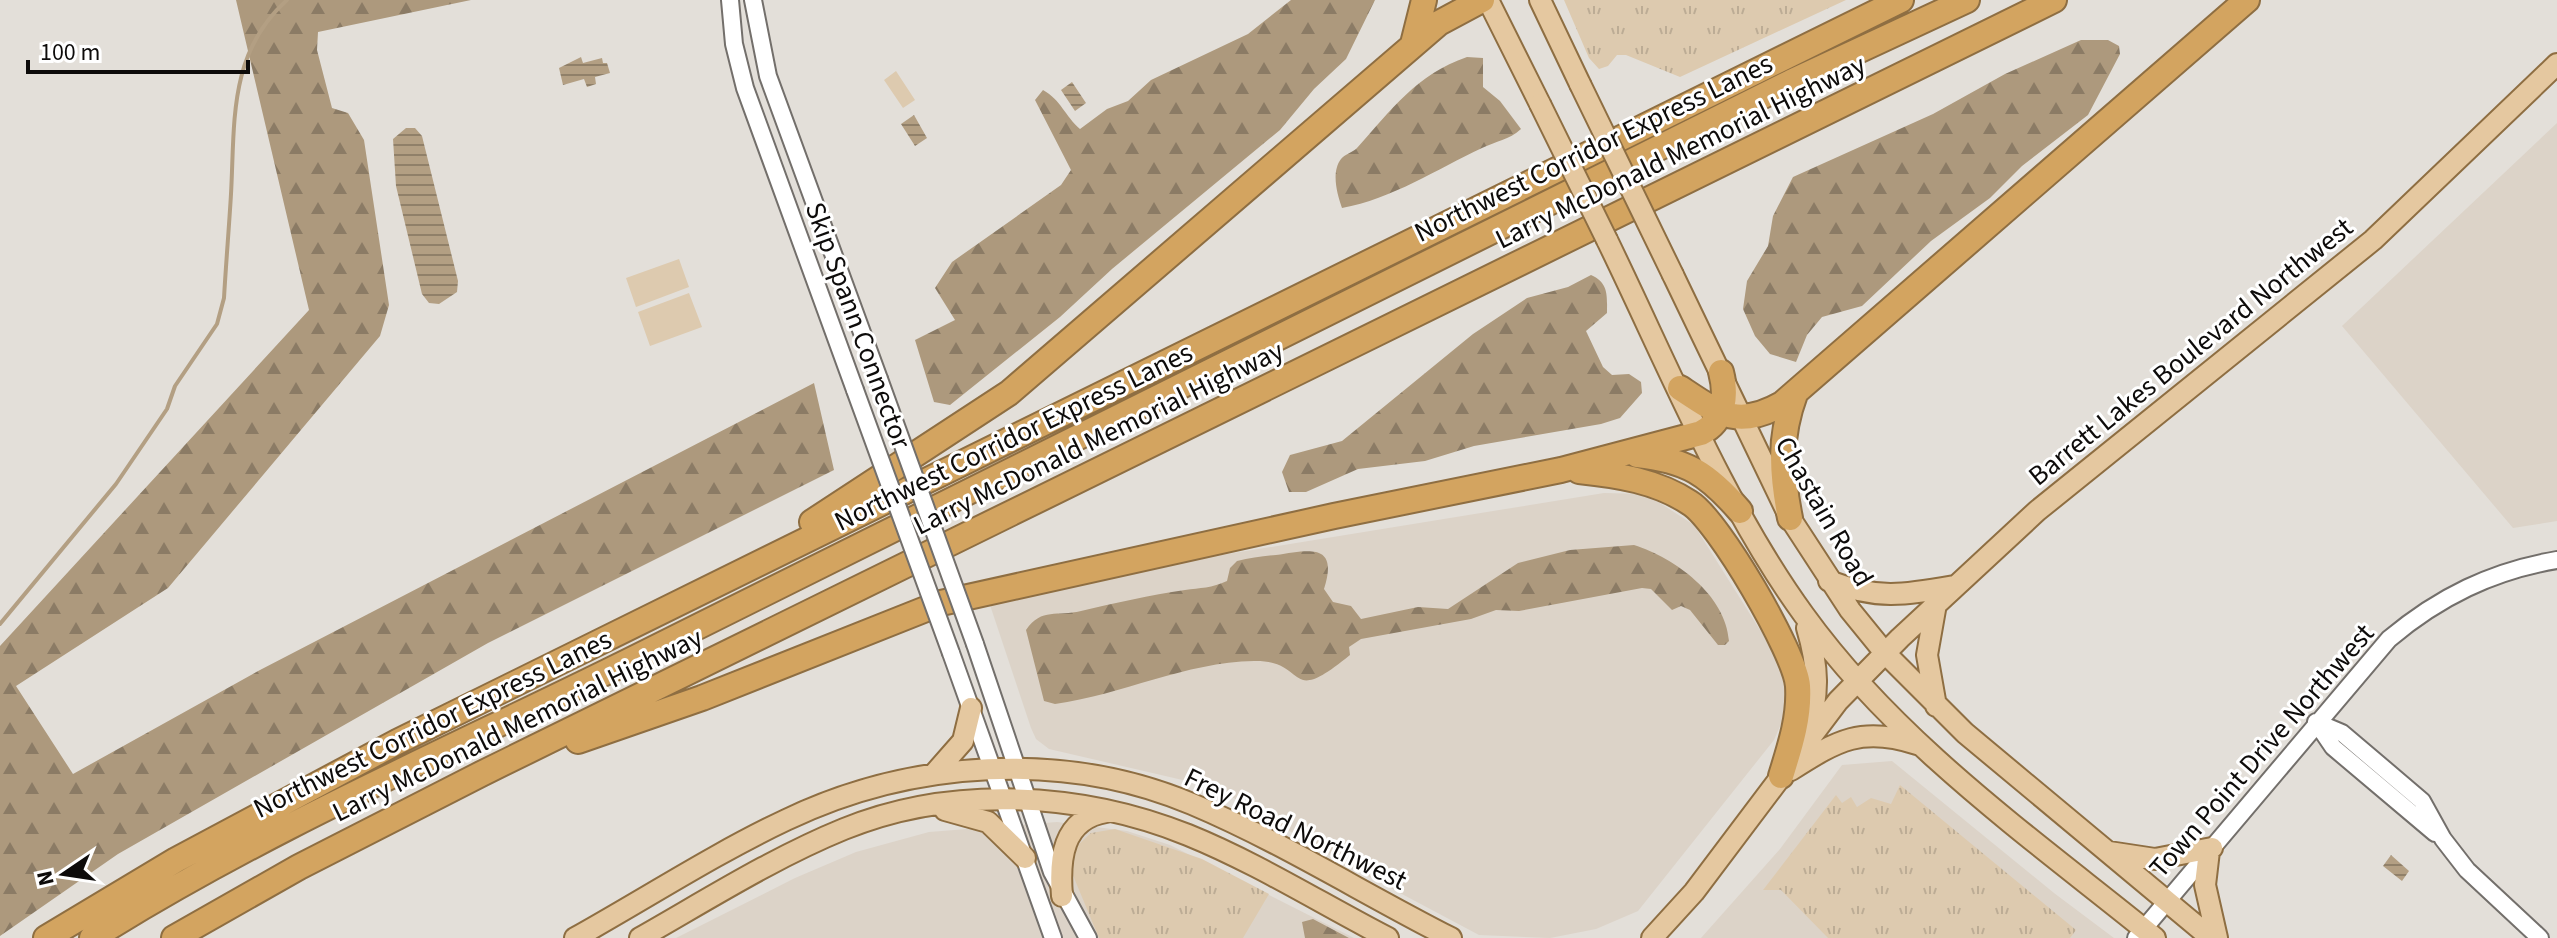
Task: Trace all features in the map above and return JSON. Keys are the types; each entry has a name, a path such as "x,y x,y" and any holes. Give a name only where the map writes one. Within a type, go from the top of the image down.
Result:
{"highway":[{"path":"1412,46 1424,0"},
{"path":"1439,23 1449,0"},
{"path":"752,565 1009,393 1201,232 1439,23 1485,0"},
{"name":"Larry McDonald Memorial Highway","path":"46,938 176,860 328,777 1901,0"},
{"name":"Northwest Corridor Express Lanes","path":"92,938 167,891 313,812 632,660 1791,82 1967,0"},
{"name":"Larry McDonald Memorial Highway","path":"174,938 299,867 481,774 2054,0"},
{"path":"481,774 702,698 941,603 1319,519 1561,470 1701,433 1731,416 1767,413 1795,394 2247,0"},
{"path":"1721,372 1731,416"},
{"path":"1680,388 1731,416"},
{"path":"1790,518 1782,473 1782,441 1795,394"},
{"path":"1626,454 1673,461 1693,468 1709,477 1740,511"},
{"path":"1561,470 1609,474 1665,488 1695,505 1713,527 1793,660 1798,707 1781,776"}],"main road":[{"path":"1485,0 1540,104 1740,511 1804,615 1857,680 1923,746 2145,935"},
{"path":"1540,0 1721,372"},
{"name":"Barrett Lakes Boulevard Northwest","path":"1857,680 1936,603 2061,491 2373,240 2557,64"},
{"name":"Chastain Road","path":"1731,416 1829,581 1885,653 1936,706 2211,938"},
{"path":"1829,581 1859,592 1891,597 1955,586"},
{"path":"1936,603 1927,658 1936,706"},
{"path":"1802,748 1818,690 1814,650 1804,615"},
{"path":"1652,938 1694,892 1857,680"},
{"path":"934,774 963,741 968,701"},
{"path":"1781,776 1827,747 1859,736 1890,736 1923,746"},
{"name":"Frey Road Northwest","path":"575,938 787,820 866,789 934,774 1019,769 1103,778 1191,804 1288,849 1451,938"},
{"name":"Frey Road Northwest","path":"640,938 818,840 876,819 925,807 1005,800 1112,811 1152,822 1212,846 1388,938"},
{"path":"925,807 988,822 1025,858"},
{"path":"1062,896 1062,858 1069,835 1088,817 1112,811"},
{"path":"2107,851 2155,859 2210,849 2205,885 2217,938"}],"street":[{"name":"Skip Spann Connector","path":"730,0 734,44 745,88 1053,938"},
{"name":"Skip Spann Connector","path":"753,0 768,76 990,684 1062,896 1088,938"},
{"name":"Town Point Drive Northwest","path":"2145,935 2165,902 2377,651 2434,604 2481,580 2557,560"},
{"path":"2316,722 2333,747 2443,839 2478,881 2540,938"}],"shaded area":[{"path":"581,57 583,63 602,58 610,73 595,77 596,84 587,87 584,79 563,85 559,68"},
{"path":"1072,82 1086,103 1075,111 1061,90"},
{"path":"914,115 927,138 915,146 901,124"},
{"path":"2557,123 2557,521 2513,528 2342,326"},
{"path":"406,128 415,128 422,136 458,281 457,292 439,304 429,303 422,294 396,186 393,139"},
{"path":"1604,493 1646,494 1694,525 1784,668 1791,701 1774,740 1638,911 1596,929 1550,938 1479,935 1338,860 1217,788 1049,749 1036,739 1031,728 990,605 1160,565"},
{"path":"1892,761 2114,938 1701,938 1780,849 1842,765"},
{"path":"1057,822 1127,831 1170,845 1354,938 676,938 795,878 856,852 929,832"},
{"path":"2391,855 2409,871 2402,881 2383,866"}],"green space":[{"path":"236,0 471,0 318,32 317,50 332,108 348,113 364,140 389,305 380,336 168,588 16,686 73,774 260,670 814,383 834,470 488,643 118,854 0,936 0,646 309,310"},
{"path":"1291,0 1375,0 1346,59 1314,89 1280,130 1112,269 1060,317 950,405 934,402 915,340 955,320 935,288 952,262 1061,185 1071,170 1035,100 1043,90 1054,98 1080,129 1107,109 1128,101 1151,80 1248,34"},
{"path":"1564,0 1846,0 1680,77 1626,55 1617,55 1608,66 1599,69 1589,58"},
{"path":"2081,40 2108,40 2119,46 2120,54 2088,115 2022,166 1990,198 1931,241 1862,306 1822,317 1807,335 1796,362 1770,354 1755,336 1743,309 1747,281 1768,246 1773,216 1793,177 1933,114 2005,74"},
{"path":"1467,57 1483,58 1483,87 1500,101 1521,129 1396,191 1342,208 1336,177 1341,159 1357,148 1419,83 1449,64"},
{"path":"896,71 915,100 903,108 884,80"},
{"path":"679,259 689,287 636,307 626,278"},
{"path":"1591,275 1604,286 1607,313 1586,331 1603,367 1612,375 1629,374 1641,382 1642,393 1620,418 1474,446 1425,461 1358,469 1306,492 1289,492 1282,472 1290,455 1342,441 1473,334 1527,298 1568,287"},
{"path":"689,293 702,327 650,346 638,312"},
{"path":"1634,545 1666,559 1708,594 1726,624 1729,641 1725,645 1718,645 1690,610 1681,606 1672,610 1651,589 1642,588 1519,611 1496,610 1471,619 1361,639 1349,647 1350,655 1315,679 1298,678 1271,663 1229,663 1055,704 1044,701 1026,630 1044,615 1072,613 1216,585 1227,581 1230,568 1237,561 1261,557 1318,552 1327,563 1324,589 1333,602 1351,606 1361,619 1418,607 1448,609 1518,563 1570,550"},
{"path":"1900,785 2076,930 2070,938 1828,938 1781,890 1763,890 1836,795 1842,803 1851,797 1857,807 1871,798 1891,804"},
{"path":"1115,829 1202,859 1269,894 1243,938 1099,938 1070,861 1073,844 1077,846 1091,833"},
{"path":"1313,919 1349,938 1305,938 1302,922"}],"waterway":[{"path":"0,624 116,484 167,409 175,386 217,324 224,298 238,90 254,43 287,0"}]}
